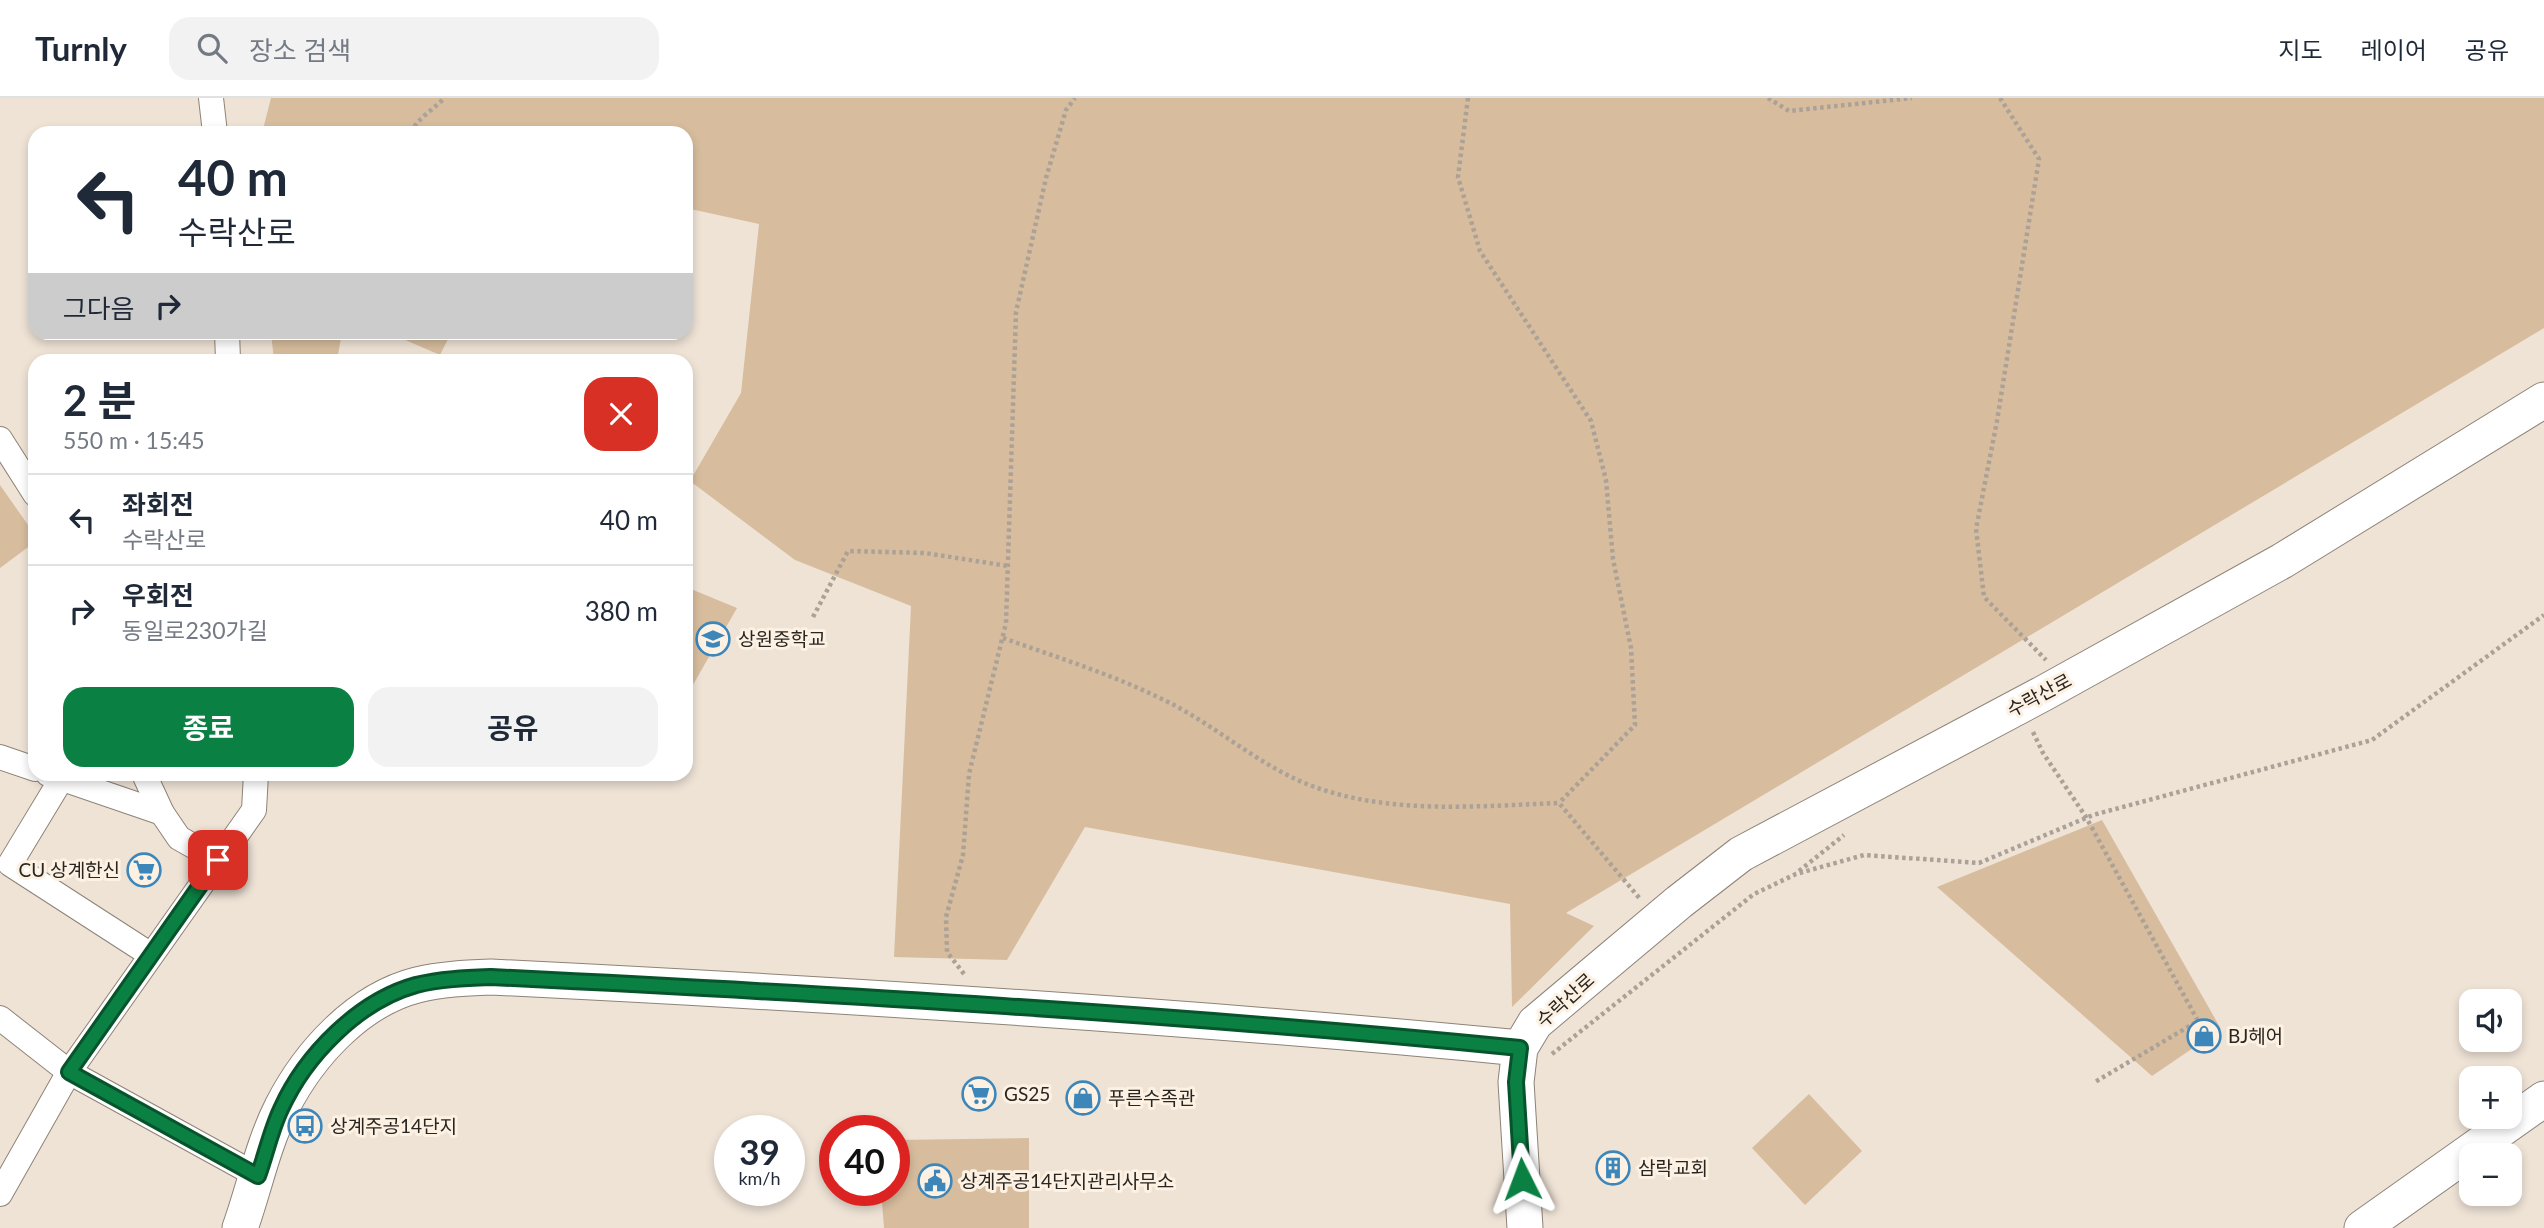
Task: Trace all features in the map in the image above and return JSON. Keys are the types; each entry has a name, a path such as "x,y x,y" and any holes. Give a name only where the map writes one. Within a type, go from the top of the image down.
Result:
{"street":[{"path":"211,98 214,126"},
{"name":"수락산로","path":"1518,1065 1535,1023 1657,920 1741,854 2067,681 2282,561 2544,400"},
{"path":"0,439 28,483"},
{"path":"0,757 28,767"},
{"path":"52,781 10,864 151,955"},
{"path":"69,781 162,813"},
{"path":"148,781 162,813 179,838 218,860"},
{"path":"0,1194 69,1072 254,810 256,781"},
{"path":"240,1228 281,1109 313,1061 345,1025 390,995 416,985 491,977 989,1006 1361,1033 1518,1065 1525,1228"},
{"path":"0,1018 69,1072 258,1176"},
{"path":"2362,1228 2544,1099"}],"path":[{"path":"415,126 436,109 444,98"},
{"path":"989,1006 947,952 946,916 963,855 969,774 1006,623 1016,312 1046,178 1066,110 1075,98"},
{"path":"1003,639 1084,666 1171,704 1233,744 1312,786 1390,805 1559,803 1635,725 1631,648 1613,559 1606,480 1591,421 1480,251 1458,177 1468,98"},
{"path":"1768,98 1789,111 1912,98"},
{"path":"2000,98 2039,159 1997,421 1976,529 1984,597 2067,681"},
{"path":"813,617 848,551 925,553 1008,566"},
{"path":"1518,1065 1754,894 1796,874 1864,855 1979,863 2086,817 2372,740 2544,615"},
{"path":"2030,726 2043,753 2086,817 2197,1021 2095,1082"},
{"path":"1559,803 1657,920"},
{"path":"1796,874 1856,828"}],"shaded area":[{"path":"271,98 2544,98 2544,328 1566,913 1594,926 1512,1007 1510,904 1085,827 1007,960 894,957 911,606 795,560 693,483 693,476 741,393 759,224 693,210 693,126 264,126"},
{"path":"272,340 341,340 338,354 273,354"},
{"path":"405,340 448,340 440,354"},
{"path":"0,485 28,525 28,547 0,568"},
{"path":"693,590 737,608 693,685"},
{"path":"2102,820 2221,1029 2152,1076 1937,887"},
{"path":"1809,1094 1862,1151 1805,1205 1752,1148"},
{"path":"1029,1138 1029,1228 884,1228 882,1206 910,1206 910,1140"}],"place":[{"name":"상원중학교","path":"713,639"},
{"name":"CU 상계한신","path":"144,870"},
{"name":"BJ헤어","path":"2204,1036"},
{"name":"GS25","path":"979,1094"},
{"name":"푸른수족관","path":"1083,1098"},
{"name":"상계주공14단지","path":"305,1126"},
{"name":"삼락교회","path":"1613,1168"},
{"name":"상계주공14단지관리사무소","path":"935,1181"}],"route":[{"path":"218,860 69,1072 258,1176 281,1109 299,1079 345,1025 390,995 416,985 491,977 953,1003 1361,1033 1520,1048 1516,1082 1522,1179"}]}
